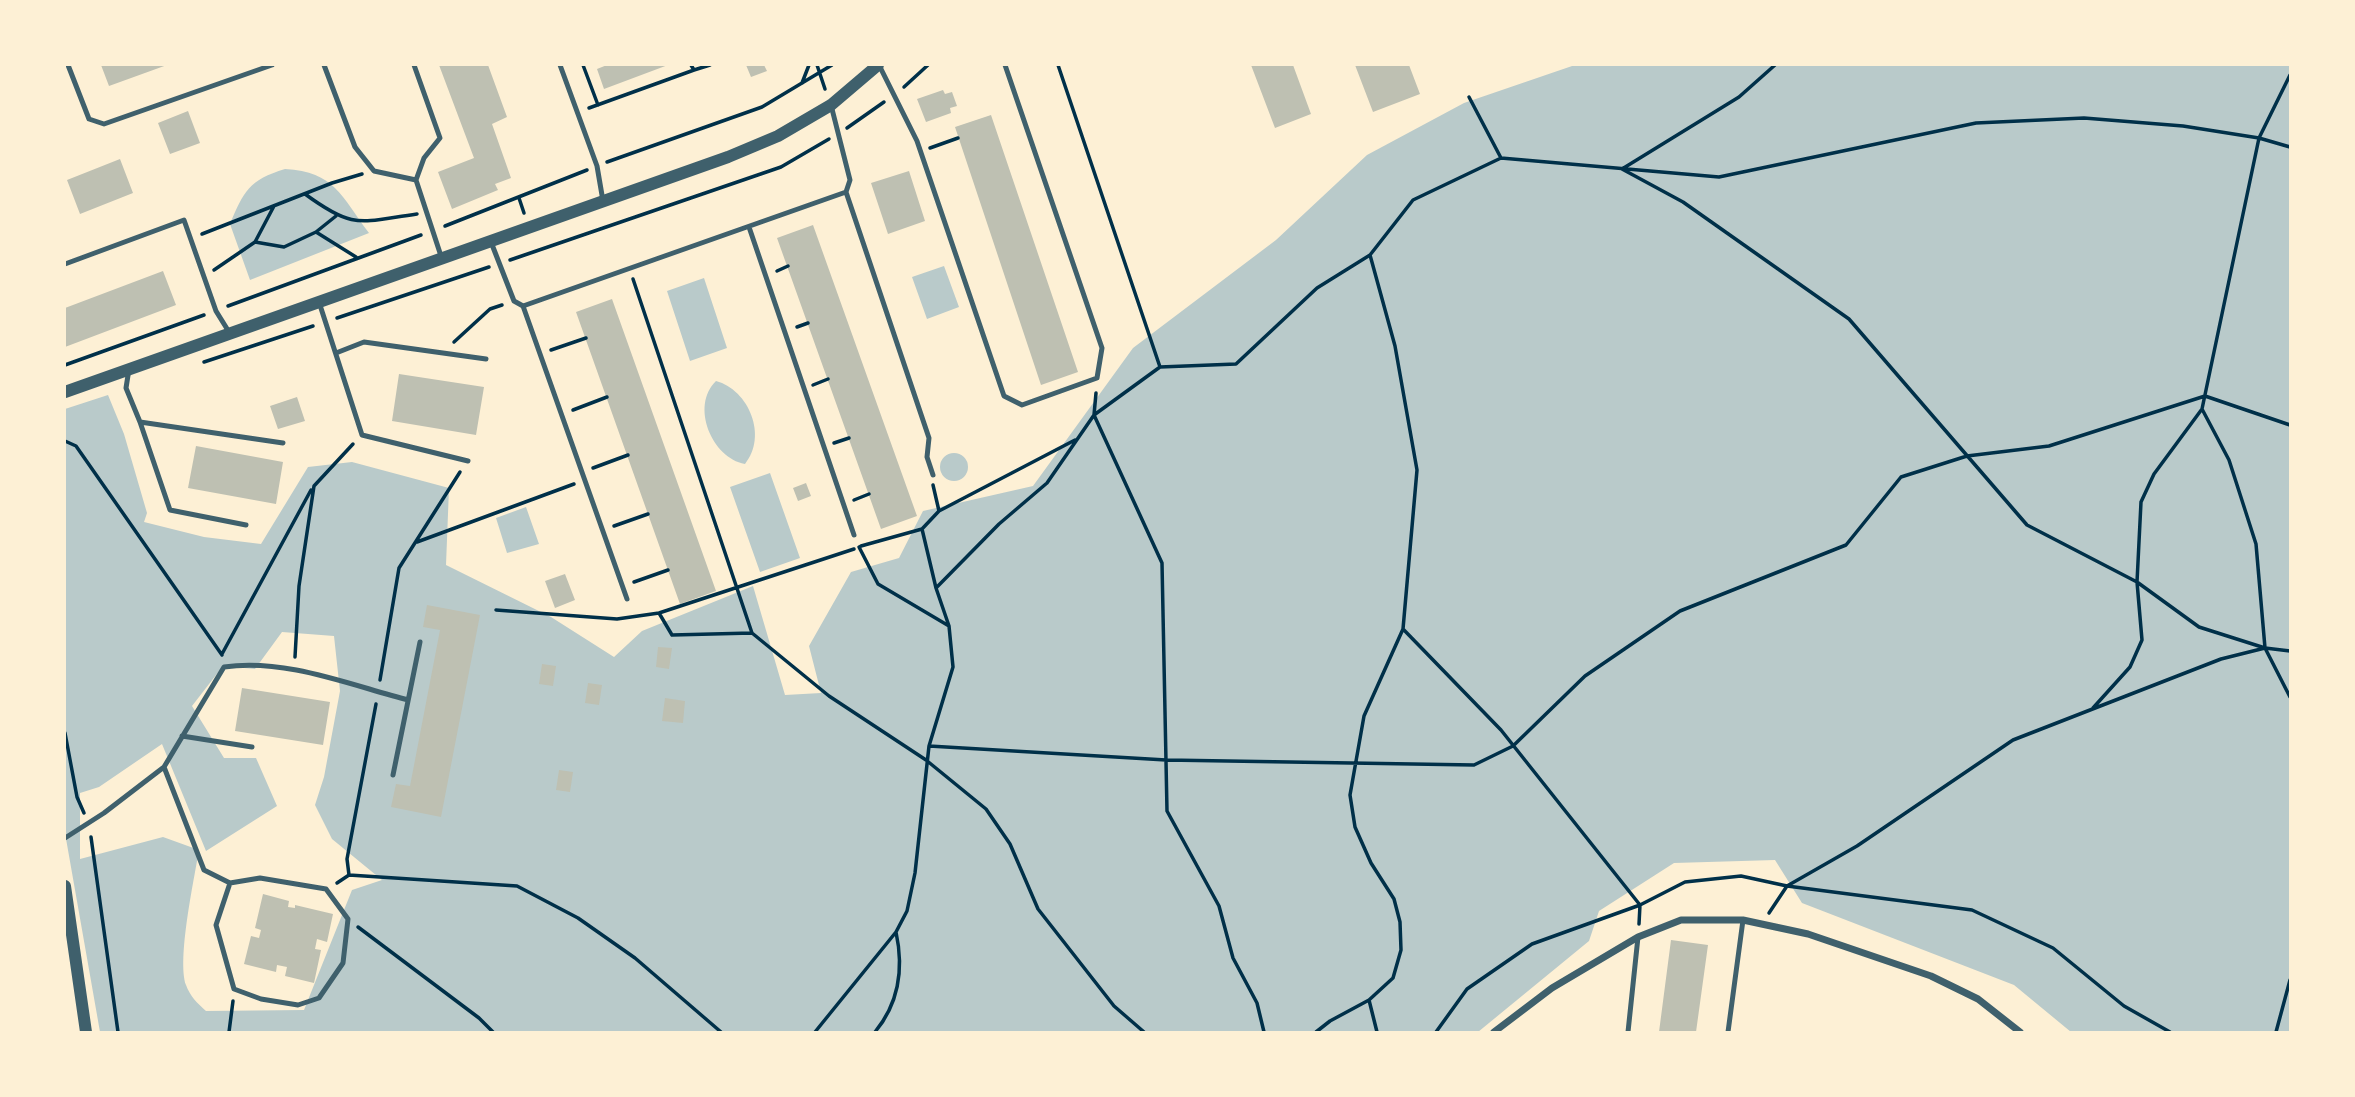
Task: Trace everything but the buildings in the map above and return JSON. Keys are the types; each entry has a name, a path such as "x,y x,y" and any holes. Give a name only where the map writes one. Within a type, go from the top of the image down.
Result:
{"street":[{"path":"65,391 230,335 728,157 778,136 831,105 879,65"},
{"path":"65,886 86,1032"},
{"path":"1494,1032 1552,988 1638,937 1681,920 1743,920 1808,934 1931,976 1978,999 2020,1032"}],"lane":[{"path":"68,65 89,119 104,124 272,65"},
{"path":"324,65 355,147 374,171 416,180"},
{"path":"414,65 440,138 424,158 416,180 443,259"},
{"path":"560,65 597,166 603,201"},
{"path":"879,65 921,150 1004,396 1022,405 1097,378 1102,348 1005,65"},
{"path":"831,105 850,180 846,192 929,438 927,457 933,475"},
{"path":"523,306 846,192"},
{"path":"65,264 184,220 216,311 230,335"},
{"path":"749,227 854,535"},
{"path":"491,242 514,301 523,306 627,599"},
{"path":"318,302 362,435 468,461"},
{"path":"337,353 364,342 486,359"},
{"path":"128,369 127,387 170,510 246,525"},
{"path":"140,422 283,443"},
{"path":"393,775 420,642"},
{"path":"65,838 164,767 224,667 246,664 295,672 379,689 408,700"},
{"path":"183,736 252,747"},
{"path":"164,767 204,870 230,883 260,878 326,889 348,919 343,963 319,998 298,1005 261,999 234,989 216,925 230,883"},
{"path":"1728,1032 1743,920"},
{"path":"1628,1032 1638,937"}],"path":[{"path":"583,65 598,105"},
{"path":"691,65 694,71"},
{"path":"577,112 710,65"},
{"path":"802,84 809,65"},
{"path":"817,65 819,74"},
{"path":"65,365 762,107 832,65"},
{"path":"1058,65 1160,367"},
{"path":"1622,169 1739,97 1775,65"},
{"path":"2094,708 2130,667 2141,640 2137,582 2141,502 2154,474 2202,409 2259,138 2290,75"},
{"path":"1469,97 1501,158"},
{"path":"936,588 1047,482 1094,415 1160,367 1236,364 1317,288 1370,255 1413,200 1501,158 1719,177 1976,122 2084,118 2183,127 2259,138 2290,147"},
{"path":"921,150 958,138"},
{"path":"1622,169 1682,202 1849,319 2027,525 2137,582 2199,627 2265,648 2290,651"},
{"path":"191,239 305,194 374,171"},
{"path":"305,194 336,216 359,222 426,212"},
{"path":"519,198 524,215"},
{"path":"204,276 254,242 274,206"},
{"path":"254,242 284,247 316,232 336,216"},
{"path":"316,232 356,257"},
{"path":"532,240 537,251"},
{"path":"1316,1032 1330,1021 1369,1000 1393,978 1401,950 1400,922 1394,899 1371,863 1355,827 1350,795 1353,761 1364,716 1403,629 1417,470 1395,346 1370,255"},
{"path":"630,270 739,587 752,633 829,696 926,760 986,809 1010,844 1038,909 1114,1006 1144,1032"},
{"path":"443,353 490,309 514,301"},
{"path":"540,354 586,338"},
{"path":"1097,378 1094,415 1163,564 1167,811 1219,906 1233,958 1257,1003 1264,1032"},
{"path":"929,746 1166,760 1474,765 1513,746 1585,676 1680,611 1846,545 1901,477 1967,456 2049,446 2205,396 2290,425"},
{"path":"561,414 607,397"},
{"path":"2202,409 2229,460 2256,544 2265,648 2290,697"},
{"path":"222,654 314,486 362,435"},
{"path":"739,587 922,529 939,511 1077,439"},
{"path":"65,442 76,446 222,654 224,667"},
{"path":"582,472 628,455"},
{"path":"349,874 347,859 379,689 398,568 468,461"},
{"path":"415,543 584,480"},
{"path":"295,672 299,586 314,486"},
{"path":"933,490 939,511"},
{"path":"602,530 648,514"},
{"path":"815,1032 896,932 907,911 915,873 926,760 953,667 949,626 936,588 922,529"},
{"path":"854,535 878,584 949,626"},
{"path":"622,586 668,570"},
{"path":"659,613 671,635 752,633"},
{"path":"1403,629 1513,746 1640,905 1638,937"},
{"path":"1762,923 1787,886 1857,846 2013,740 2221,659 2265,648"},
{"path":"65,733 77,797 89,823 118,1032"},
{"path":"326,889 349,874 432,883 517,886 578,918 635,958 721,1032"},
{"path":"348,919 479,1018 493,1032"},
{"path":"875,1032 889,1015 899,983 900,953 896,932"},
{"path":"2276,1032 2290,979"},
{"path":"229,1032 234,989"},
{"path":"1369,1000 1377,1032"}],"shaded area":[{"path":"1575,65 2290,65 2290,1032 2071,1032 2014,985 1802,903 1775,860 1674,863 1599,911 1589,941 1478,1032 100,1032 65,833 65,409 108,395 124,434 147,513 144,522 204,537 261,544 308,467 352,462 449,488 446,565 551,617 614,657 642,631 753,586 785,695 821,693 809,646 851,572 899,558 923,511 1033,486 1133,348 1276,240 1367,155 1464,103","holes":["282,632 334,636 340,691 324,777 315,805 332,839 382,880 352,890 304,1010 206,1011 190,993 184,973 187,919 199,850 163,837 80,859 80,793 99,787 162,744 206,851 277,806 256,758 224,758 192,706 223,666 255,669"]},
{"path":"285,169 302,171 326,181 343,197 369,233 250,280 230,224 249,188 263,178"},
{"path":"944,266 959,307 927,319 912,277"},
{"path":"704,278 727,348 690,361 667,291"},
{"path":"716,381 738,394 751,415 755,440 752,453 745,464 733,460 723,452 708,430 705,404 708,391"},
{"path":"954,453 964,457 968,467 964,477 954,481 944,477 940,467 944,457"},
{"path":"770,473 800,558 760,572 730,487"},
{"path":"526,507 539,544 507,553 496,518"}]}
